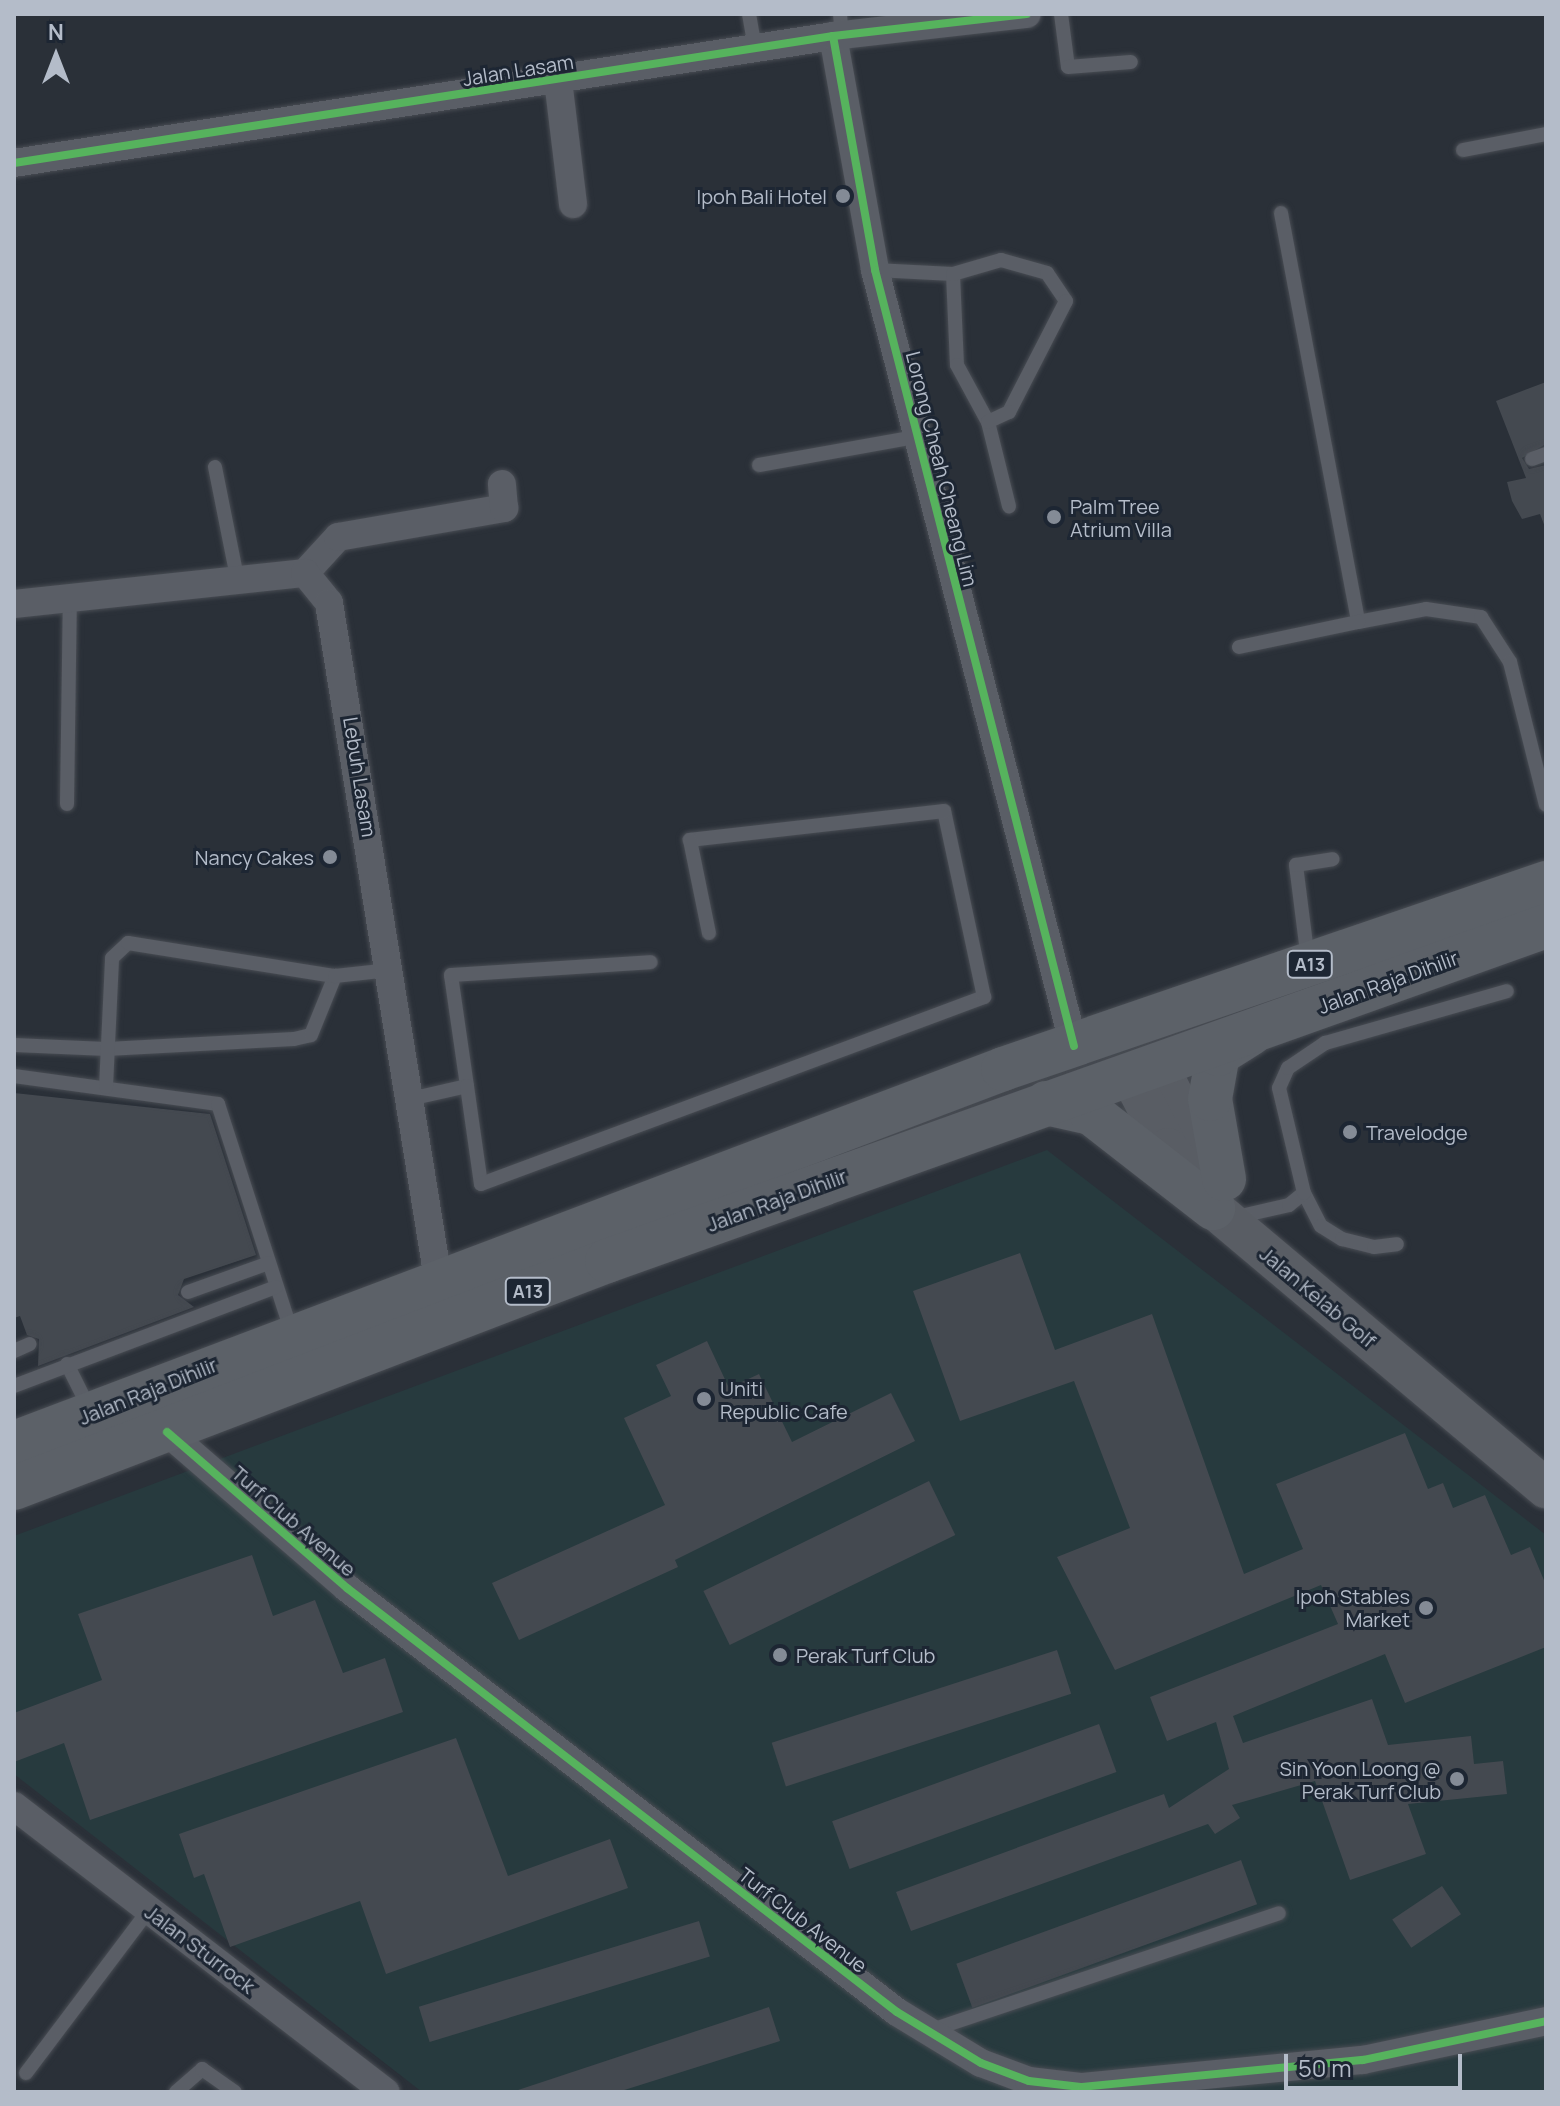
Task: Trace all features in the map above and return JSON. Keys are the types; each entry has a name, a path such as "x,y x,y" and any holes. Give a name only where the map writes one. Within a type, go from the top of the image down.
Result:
{"main road":[{"name":"Jalan Raja Dihilir","path":"14,1443 293,1333 922,1099 1546,883"},
{"name":"Jalan Raja Dihilir","path":"14,1488 607,1261 1046,1103 1142,1063 1263,1027 1546,926"},
{"path":"922,1099 982,1101 1127,1051 1142,1063 1162,1030 1261,996 1294,969"},
{"path":"1229,1205 1210,1099 1218,1054 1263,1027"},
{"path":"1046,1103 1091,1113 1229,1205"},
{"path":"14,1478 86,1462"}],"street":[{"name":"Jalan Lasam","path":"14,163 755,49 838,28 1026,14"},
{"name":"Lorong Cheah Cheang Lim","path":"838,28 875,270 915,437 1074,1046"},
{"path":"558,80 573,204"},
{"path":"14,604 237,577 305,573 338,537 504,508 502,484"},
{"name":"Lebuh Lasam","path":"305,573 329,603 342,662 438,1279"},
{"path":"1142,1063 1197,1145 1229,1205"},
{"name":"Jalan Kelab Golf","path":"1229,1205 1546,1467"},
{"name":"Jalan Kelab Golf","path":"1229,1205 1546,1488"},
{"name":"Turf Club Avenue","path":"167,1432 347,1588 928,2032 1029,2081 1081,2087 1363,2060 1546,2021"},
{"name":"Jalan Sturrock","path":"14,1806 386,2092"}],"lane":[{"path":"749,14 755,49"},
{"path":"1061,14 1068,67 1131,62"},
{"path":"1463,150 1546,134"},
{"path":"1281,213 1358,622"},
{"path":"875,270 953,274 1001,260 1047,273 1066,301 1009,412 988,422"},
{"path":"953,274 957,365 988,422 1009,506"},
{"path":"759,465 915,437"},
{"path":"215,467 237,577"},
{"path":"67,804 70,597"},
{"path":"1239,647 1426,609 1481,617 1510,662 1546,805"},
{"path":"651,962 451,975 481,1184 984,997 944,811 690,840 709,933"},
{"path":"1294,969 1296,865 1333,859"},
{"path":"106,1087 112,958 128,943 335,976 390,970"},
{"path":"14,1045 107,1049 311,1035 335,976"},
{"path":"1397,1244 1374,1247 1342,1239 1321,1226 1304,1193 1279,1088 1288,1068 1325,1043 1507,991"},
{"path":"14,1076 218,1104 293,1333"},
{"path":"410,1099 467,1086"},
{"path":"1229,1205 1289,1205 1304,1193"},
{"path":"188,1292 269,1263"},
{"path":"14,1386 276,1287"},
{"path":"14,1351 30,1344"},
{"path":"67,1364 92,1414"},
{"path":"26,2073 149,1910"},
{"path":"928,2032 1279,1913"},
{"path":"176,2092 202,2069 235,2092"}],"green space":[{"name":"Perak Turf Club","path":"1047,1150 1546,1535 1546,2092 422,2092 14,1774 14,1536"}],"building":[{"path":"1546,382 1546,444 1522,458 1529,469 1546,465 1545,527 1540,514 1522,519 1512,501 1507,482 1526,478 1496,401"},
{"path":"14,1093 210,1114 256,1255 184,1279 178,1295 194,1307 38,1366 39,1339 27,1335 20,1316 14,1318"},
{"path":"1020,1253 1055,1350 1152,1314 1244,1574 1303,1549 1276,1484 1405,1433 1428,1489 1443,1483 1453,1508 1485,1495 1511,1555 1530,1547 1546,1585 1546,1647 1405,1703 1385,1654 1233,1716 1243,1743 1372,1699 1388,1745 1471,1736 1474,1764 1503,1761 1507,1794 1408,1804 1426,1854 1350,1880 1315,1781 1232,1805 1240,1818 1215,1834 1208,1824 911,1931 896,1892 1164,1794 1169,1808 1229,1769 1216,1722 1167,1741 1150,1697 1338,1624 1321,1585 1115,1670 1057,1557 1130,1528 1074,1381 960,1421 913,1291"},
{"path":"707,1341 729,1388 759,1374 792,1442 891,1393 915,1441 675,1560 678,1567 519,1640 492,1583 665,1505 624,1418 671,1396 656,1365"},
{"path":"929,1481 955,1535 730,1645 703,1591"},
{"path":"252,1555 273,1616 315,1600 343,1673 385,1658 403,1712 90,1820 64,1743 14,1762 14,1713 102,1680 78,1614"},
{"path":"1057,1650 1071,1694 786,1786 772,1743"},
{"path":"1099,1724 1116,1772 850,1869 832,1821"},
{"path":"456,1738 508,1876 610,1839 628,1888 386,1974 360,1901 230,1947 204,1874 194,1878 179,1834"},
{"path":"1241,1860 1257,1904 972,2008 956,1964"},
{"path":"1442,1886 1461,1914 1411,1948 1392,1920"},
{"path":"699,1921 710,1956 430,2042 419,2007"},
{"path":"769,2007 780,2041 618,2092 512,2092"}],"cycle path":[{"path":"14,163 833,36 1027,14"},
{"path":"833,36 875,270 1074,1046"},
{"path":"167,1432 347,1588 897,2012 981,2063 1029,2081 1081,2087 1363,2060 1546,2021"}],"place":[{"name":"Ipoh Bali Hotel","path":"843,196"},
{"name":"Palm Tree Atrium Villa","path":"1054,517"},
{"name":"Nancy Cakes","path":"330,857"},
{"name":"Travelodge","path":"1350,1132"},
{"name":"Uniti Republic Cafe","path":"704,1399"},
{"name":"Ipoh Stables Market","path":"1426,1608"},
{"name":"Perak Turf Club","path":"780,1655"},
{"name":"Sin Yoon Loong @ Perak Turf Club","path":"1457,1779"}]}
